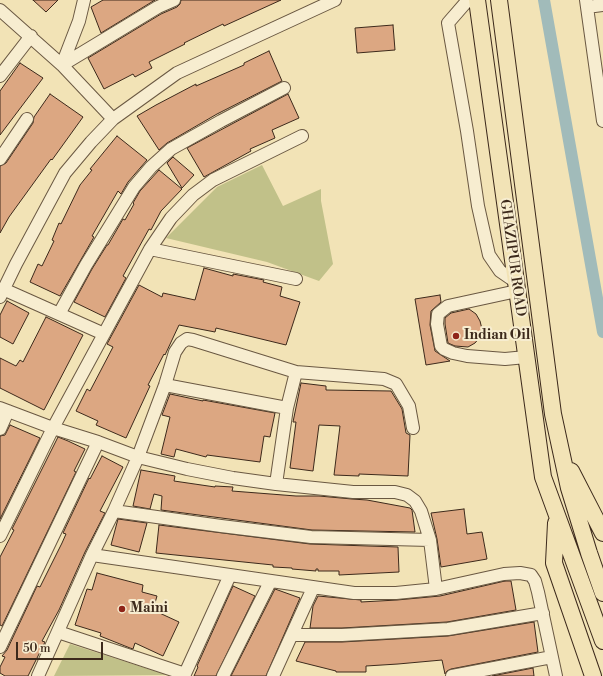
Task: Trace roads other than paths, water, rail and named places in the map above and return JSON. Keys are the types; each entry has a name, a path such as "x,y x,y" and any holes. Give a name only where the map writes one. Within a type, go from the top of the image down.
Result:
{"main road":[{"name":"GHAZIPUR ROAD","path":"477,0 543,477 603,641"},
{"name":"GHAZIPUR ROAD","path":"499,0 553,414 569,488 603,593"},
{"path":"562,454 603,533"},
{"path":"556,513 554,563 593,676"}],"street":[{"path":"62,65 79,21 84,0"},
{"path":"62,65 158,7 174,0"},
{"path":"104,334 59,314 2,293 40,216 65,173 113,119 177,73 334,0"},
{"path":"468,0 448,24 467,131 478,206 489,254 500,271 516,286"},
{"path":"603,5 586,4 603,121"},
{"path":"0,10 62,65 113,119"},
{"path":"0,76 31,36"},
{"path":"59,314 86,265 134,187 150,167 171,149 284,88"},
{"path":"0,158 27,119"},
{"path":"0,536 53,428 150,249 171,218 193,195 213,180 302,136"},
{"path":"150,249 296,279"},
{"path":"516,286 448,306 438,314 437,324 441,346 444,349 454,353 467,356 505,358 526,357"},
{"path":"38,676 138,457 165,385 175,352 181,343 187,340 193,340 296,372 384,379 396,384 409,406 413,428"},
{"path":"276,484 287,408 296,372"},
{"path":"165,385 287,408"},
{"path":"0,429 4,409 53,428 98,442 138,457 233,478 353,492 395,492 408,495 415,501 421,512 430,540 436,589"},
{"path":"0,647 98,442"},
{"path":"114,511 311,537 430,540"},
{"path":"92,555 354,593 382,594 436,589 504,574 520,573 531,575 535,581 543,613 556,676"},
{"path":"58,632 184,675 230,575"},
{"path":"223,676 270,582"},
{"path":"273,676 313,588"},
{"path":"292,635 448,629 543,613"},
{"path":"452,676 552,657"}],"waterway":[{"path":"544,0 603,332"}],"place":[{"name":"Indian Oil","path":"456,336"},
{"name":"Maini","path":"122,609"}]}
